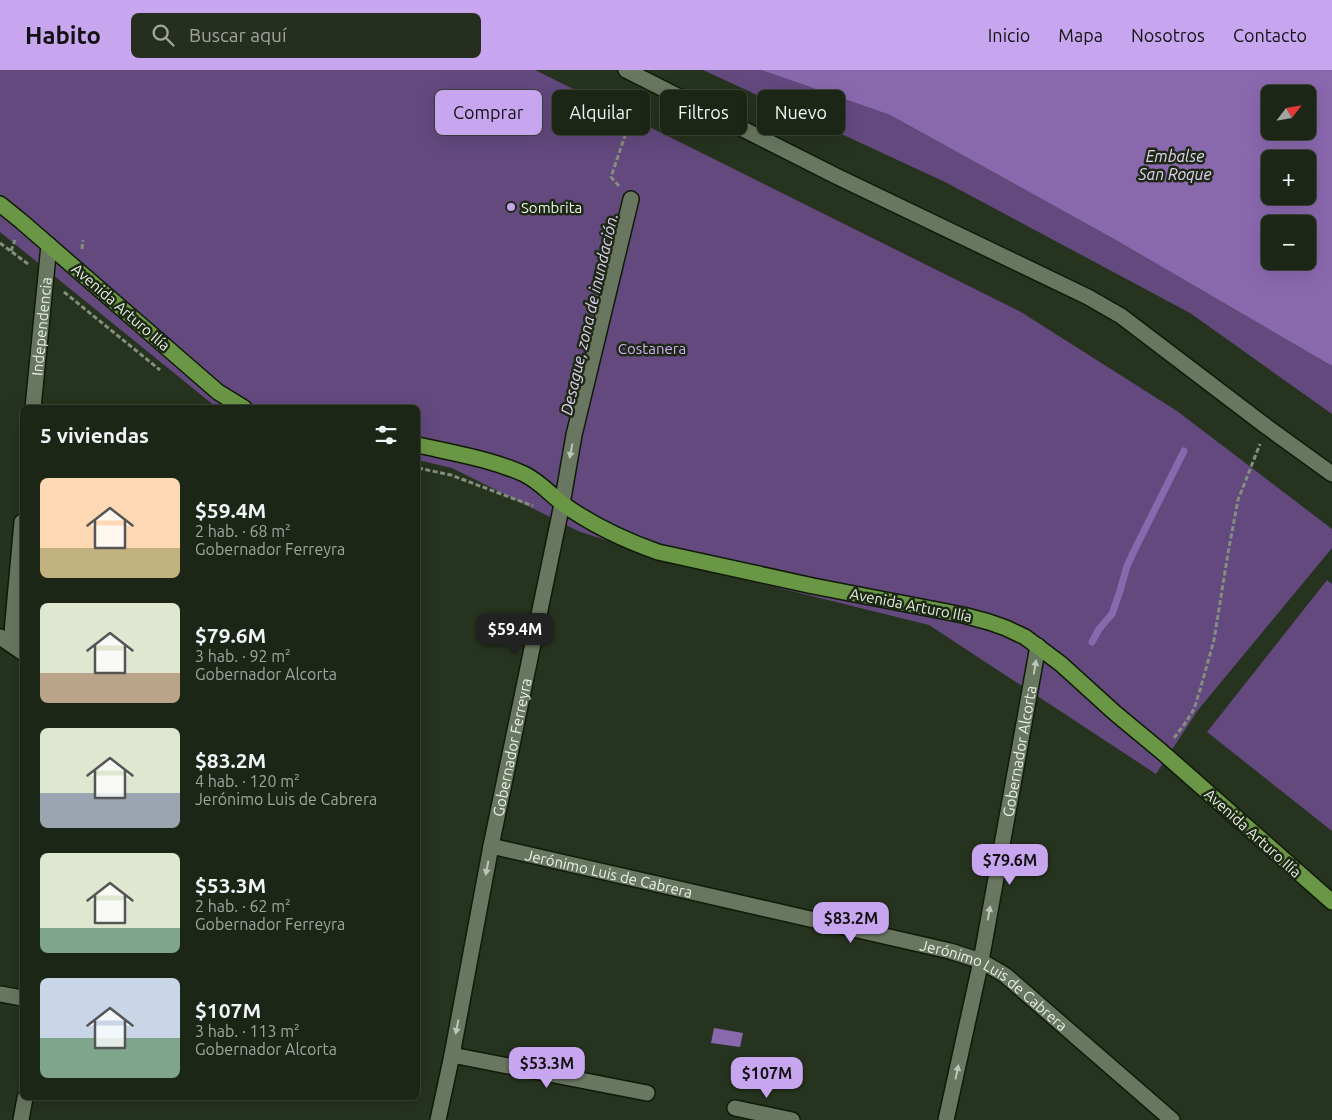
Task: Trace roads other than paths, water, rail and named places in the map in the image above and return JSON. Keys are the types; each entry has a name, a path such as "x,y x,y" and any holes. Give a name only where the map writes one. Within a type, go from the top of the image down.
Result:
{"main road":[{"name":"Avenida Arturo Ilía","path":"0,204 218,392 239,405"},
{"name":"Avenida Arturo Ilía","path":"420,445 466,456 525,475 538,483 561,509 584,518 608,532 658,552 813,586 963,615 1006,628 1025,637 1061,664 1332,902"}],"street":[{"path":"626,70 836,176 1088,297 1121,316 1266,427 1332,474"},
{"name":"Gobernador Ferreyra","path":"438,1120 574,436 631,199"},
{"name":"Independencia","path":"34,405 49,245"},
{"path":"11,644 20,544"},
{"name":"Gobernador Alcorta","path":"946,1120 981,961 1038,646"},
{"name":"Jerónimo Luis de Cabrera","path":"491,846 941,949 981,961 1005,975 1172,1120"},
{"path":"0,994 20,998"},
{"path":"452,1055 647,1093"},
{"path":"21,1120 25,1100"},
{"path":"735,1108 792,1120"}],"water":[{"name":"Embalse San Roque","path":"761,70 1332,70 1332,366 1114,239 890,115 845,99 845,90 818,90"},
{"path":"714,1028 743,1033 740,1047 711,1043"}],"waterway":[{"path":"1092,642 1099,629 1112,614 1127,566 1184,451"}],"place":[{"name":"Sombrita","path":"511,207"}],"water label":[{"name":"Desague, zona de inundación.","path":"589,314"}],"park label":[{"name":"Costanera","path":"652,348"}]}
